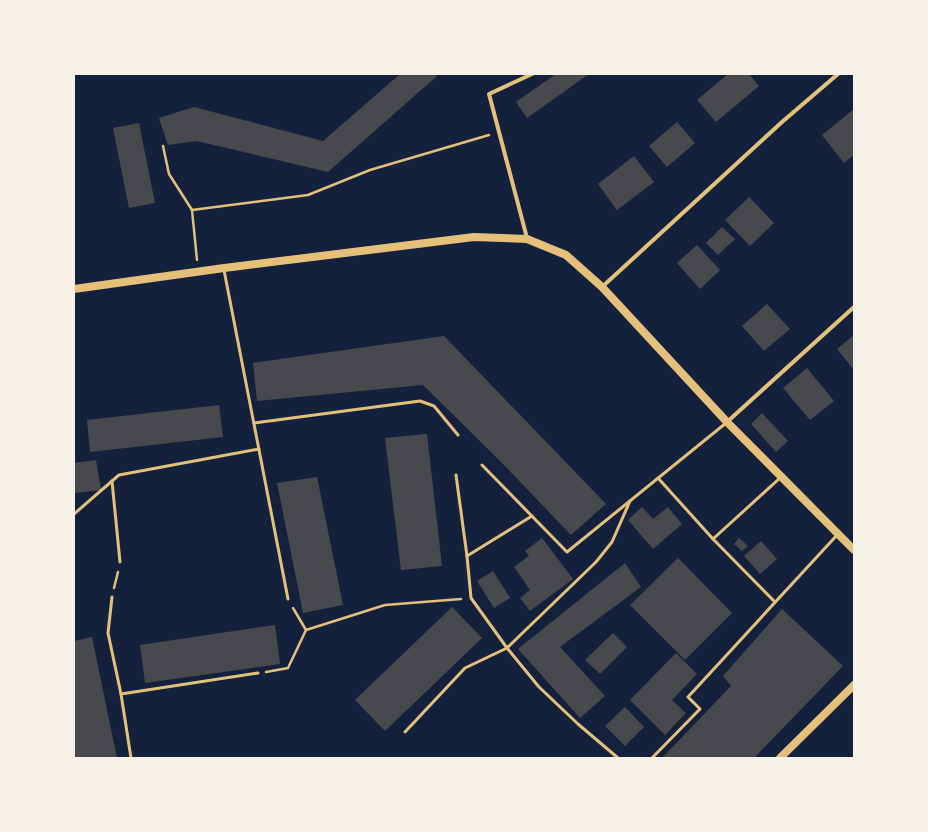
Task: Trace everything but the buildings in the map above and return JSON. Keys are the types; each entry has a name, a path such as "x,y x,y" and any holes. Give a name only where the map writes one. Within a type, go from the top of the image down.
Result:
{"main road":[{"path":"74,289 224,268 474,237 527,239 566,255 602,287 727,422 854,550"},
{"path":"780,758 854,685"}],"street":[{"path":"527,239 489,94 532,74"},
{"path":"602,287 782,122 838,74"},
{"path":"727,422 854,307"}],"lane":[{"path":"224,268 288,599"},
{"path":"254,423 420,401 434,406 458,435"},
{"path":"482,465 567,552 727,422"},
{"path":"74,514 119,475 259,449"},
{"path":"456,475 471,598 507,648 539,687 578,724 618,758"},
{"path":"713,539 782,477"},
{"path":"658,478 713,539 775,602"},
{"path":"112,481 120,562"},
{"path":"405,732 465,668 507,648 596,562 612,542 630,501"},
{"path":"467,556 532,516"},
{"path":"652,758 700,709 688,697 838,534"},
{"path":"112,597 108,633 121,694 131,758"},
{"path":"121,694 258,673"}],"path":[{"path":"192,210 308,195 370,170 499,132"},
{"path":"163,146 170,174 192,210 198,272"},
{"path":"112,597 120,562"},
{"path":"258,673 288,668 306,630 385,605 471,598"},
{"path":"288,599 306,630"}]}
